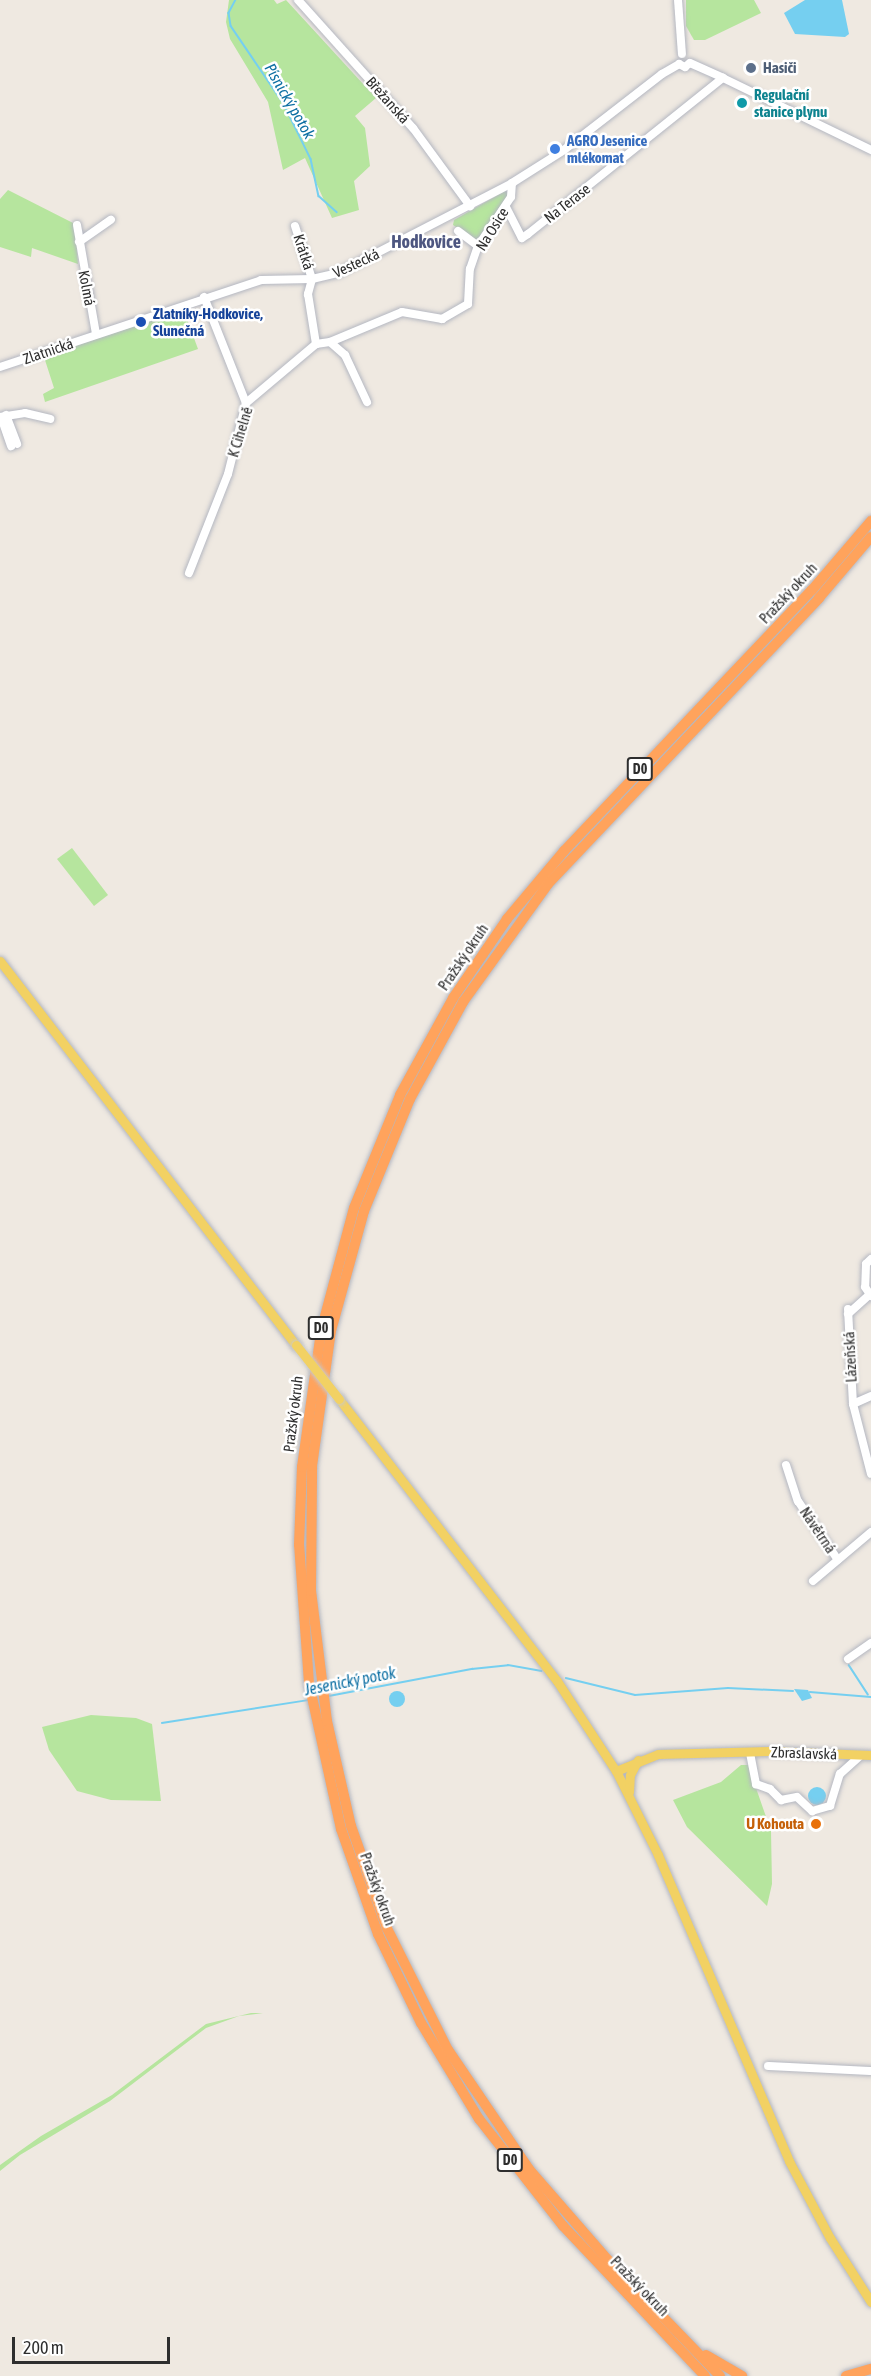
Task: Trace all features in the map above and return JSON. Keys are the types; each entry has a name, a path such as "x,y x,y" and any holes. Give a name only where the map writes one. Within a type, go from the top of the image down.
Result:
{"highway":[{"name":"Pražský okruh","path":"720,2376 529,2169 448,2050 412,1985 376,1899 351,1826 309,1683 299,1545 310,1392 338,1259 369,1167 400,1095 453,998 525,897 602,809 812,590 871,520"},
{"name":"Pražský okruh","path":"705,2376 544,2203 479,2119 439,2055 399,1980 358,1883 321,1721 310,1545 312,1466 320,1394 348,1262 379,1170 410,1099 463,1002 548,884 819,598 871,537"},
{"path":"677,2332 705,2355 742,2376"},
{"path":"846,2376 871,2371"},
{"path":"859,2376 871,2371"}],"main road":[{"path":"0,961 557,1681 616,1771 630,1797 789,2161 830,2238 871,2302"},
{"path":"616,1771 639,1759 676,1753 750,1753"},
{"name":"Zbraslavská","path":"750,1753 866,1755"},
{"path":"630,1797 629,1779 639,1759"}],"street":[{"name":"Břežanská","path":"297,0 413,128 470,206"},
{"path":"678,0 682,54 679,64 685,67 690,63"},
{"path":"682,54 689,56 690,63"},
{"path":"690,63 871,150"},
{"name":"Vestecká","path":"96,334 261,280 312,279 338,273 512,183 679,64"},
{"name":"Na Terase","path":"506,207 522,238 723,78"},
{"name":"Na Osice","path":"316,344 330,342 402,312 442,319 453,316 468,304 470,269 478,246 506,207 512,183"},
{"path":"79,242 111,220"},
{"name":"Kolmá","path":"77,225 96,334"},
{"name":"Krátká","path":"295,226 312,279"},
{"path":"458,231 478,246"},
{"path":"312,279 308,305 316,344"},
{"path":"204,297 246,403"},
{"name":"Zlatnická","path":"0,367 96,334"},
{"path":"330,342 354,368 367,402"},
{"name":"K Cihelně","path":"189,573 228,474 246,403 316,344"},
{"path":"14,445 2,416 25,413 50,419"},
{"path":"870,1296 864,1287 866,1264 871,1259"},
{"name":"Lázeňská","path":"870,1296 848,1312 853,1404 871,1474"},
{"name":"Lázeňská","path":"853,1404 871,1396"},
{"name":"Návětrná","path":"786,1465 798,1501 838,1560"},
{"name":"Návětrná","path":"813,1581 871,1532"},
{"path":"848,1659 871,1643"},
{"name":"Zbraslavská","path":"750,1753 756,1784 770,1789 781,1800 796,1797 812,1811 830,1806 840,1774 866,1755"},
{"path":"768,2066 871,2071"}],"green space":[{"path":"229,0 274,0 277,4 286,0 376,98 355,116 365,128 370,166 354,181 359,210 332,218 305,158 283,170 268,102 230,39 226,22"},
{"path":"686,0 754,0 761,13 705,40 694,40 686,26"},
{"path":"8,190 75,224 78,264 32,248 31,257 0,247 0,199"},
{"path":"505,191 509,193 478,241 453,225 454,220"},
{"path":"183,308 198,349 45,402 43,394 54,388 44,357"},
{"path":"72,848 108,895 94,906 57,859"},
{"path":"91,1715 136,1718 152,1724 161,1801 111,1800 77,1791 49,1750 42,1727"},
{"path":"741,1765 748,1765 771,1831 772,1884 767,1906 687,1827 673,1800 721,1782"},
{"path":"251,2013 263,2013 239,2016 206,2028 110,2101 20,2155 0,2171 0,2165 41,2136 112,2095 206,2024"}],"water":[{"path":"805,0 842,0 849,34 845,37 795,34 784,13"},
{"path":"794,1689 808,1690 812,1698 802,1701"},
{"path":"397,1691 405,1699 397,1707 389,1699"},
{"path":"817,1787 823,1790 826,1796 823,1802 817,1805 811,1802 808,1796 811,1790"}],"waterway":[{"name":"Písnický potok","path":"236,0 229,13 231,26 284,104 311,159 319,196 337,212"},
{"name":"Jesenický potok","path":"329,1696 472,1669 508,1665 541,1671"},
{"path":"849,1665 868,1694"},
{"name":"Jesenický potok","path":"566,1678 635,1695 728,1688 793,1691"},
{"name":"Jesenický potok","path":"810,1692 871,1697"},
{"name":"Jesenický potok","path":"162,1723 309,1700"}],"place":[{"name":"Hasiči","path":"751,68"},
{"name":"Regulační stanice plynu","path":"742,103"},
{"name":"AGRO Jesenice mlékomat","path":"555,149"},
{"name":"Zlatníky-Hodkovice, Slunečná","path":"141,322"},
{"name":"U Kohouta","path":"816,1824"}],"district":[{"name":"Hodkovice","path":"426,242"}]}
